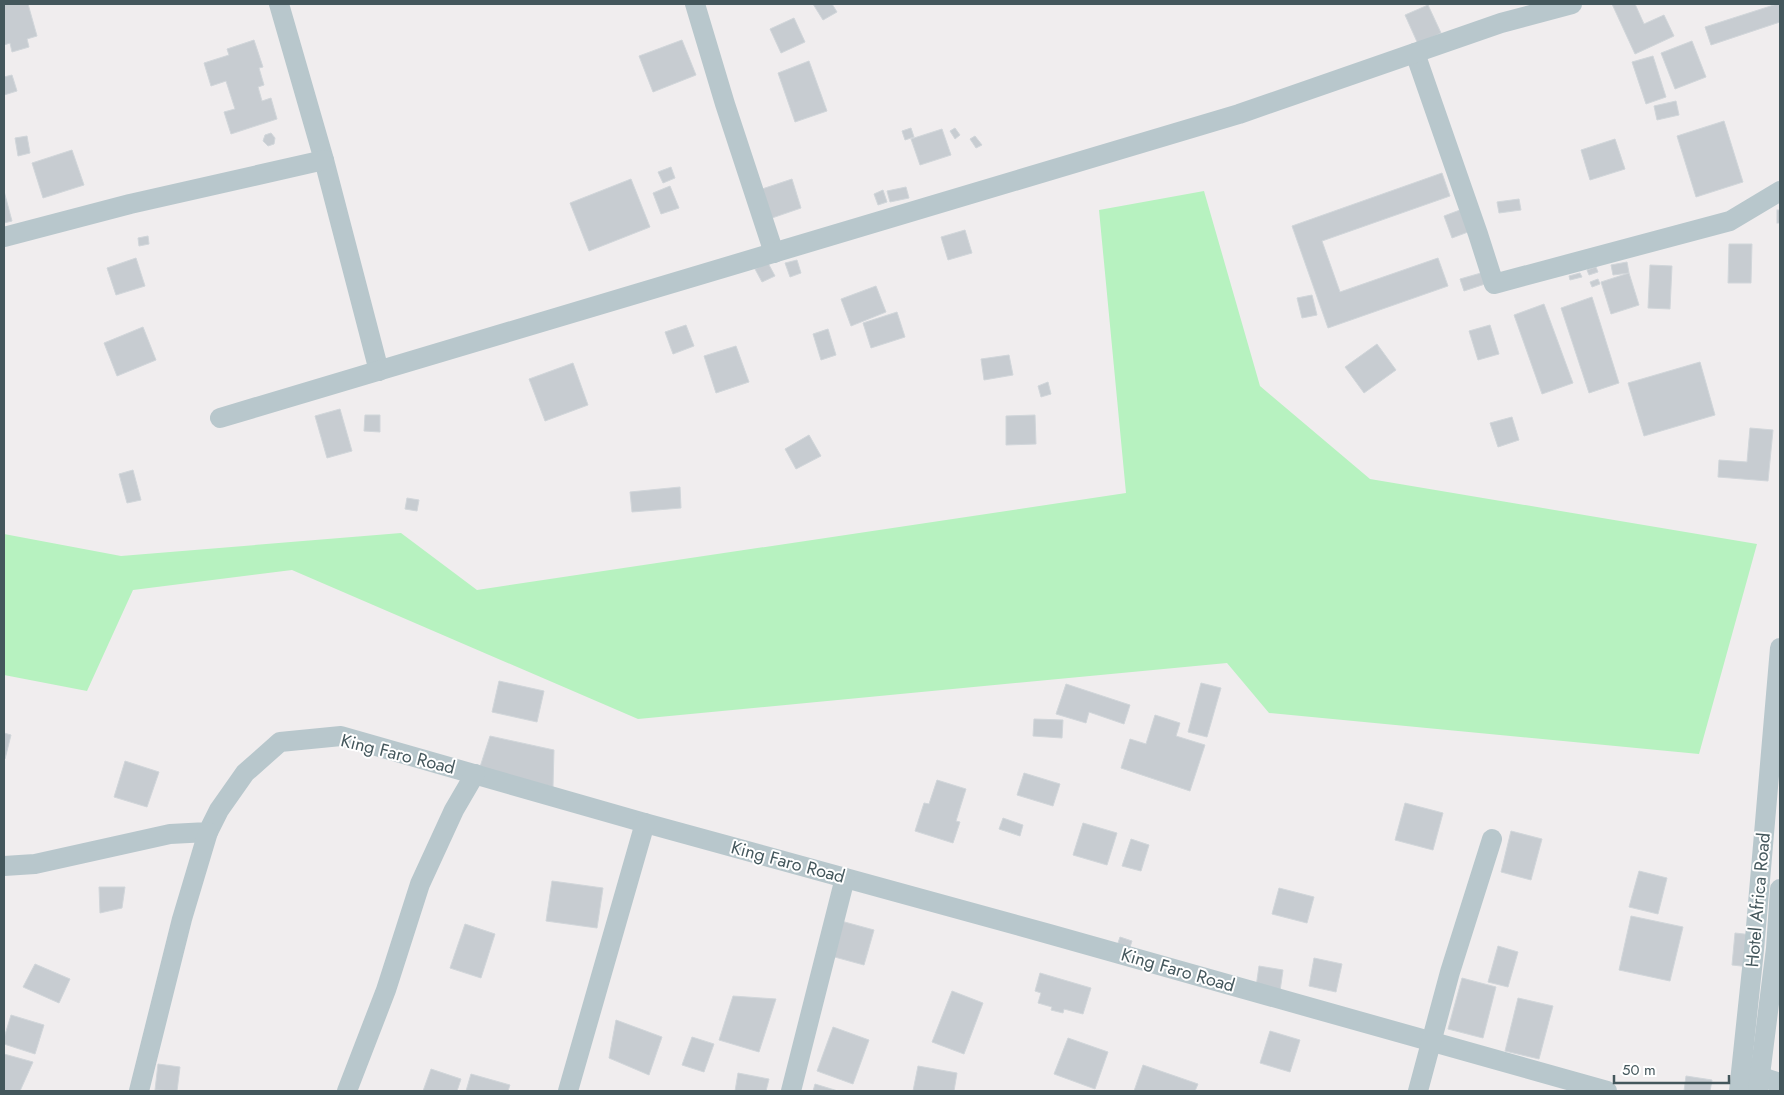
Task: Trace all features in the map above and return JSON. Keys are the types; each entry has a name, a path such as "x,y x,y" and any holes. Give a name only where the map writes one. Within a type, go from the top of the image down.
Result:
{"street":[{"path":"279,4 324,160 380,371"},
{"path":"696,4 774,253"},
{"path":"220,418 1238,114 1502,23 1572,4"},
{"path":"1415,53 1494,284 1730,221 1780,191"},
{"path":"4,237 130,204 324,160"},
{"name":"Hotel Africa Road","path":"1739,1091 1754,950 1780,648"},
{"name":"King Faro Road","path":"139,1091 182,919 208,832 219,810 245,773 280,742 341,736 645,823 1431,1042 1575,1087 1606,1091"},
{"path":"347,1091 386,990 420,884 454,810 475,774"},
{"path":"568,1091 645,823"},
{"path":"4,866 35,864 170,834 208,832"},
{"path":"1418,1091 1450,972 1492,839"},
{"path":"791,1091 845,878"},
{"name":"Hotel Africa Road","path":"1759,1084 1778,949 1780,889"},
{"path":"1740,1070 1759,1084 1780,1083"}],"green space":[{"path":"1204,191 1260,386 1370,479 1757,544 1699,754 1269,713 1227,663 638,719 292,570 133,590 87,691 4,675 4,534 121,556 401,533 477,590 1126,493 1099,210"}],"building":[{"path":"28,4 37,36 27,39 29,47 12,52 10,43 4,45 4,5"},
{"path":"813,4 832,4 837,12 823,20"},
{"path":"1612,4 1635,4 1644,24 1664,15 1674,36 1635,54"},
{"path":"1780,4 1780,22 1711,45 1705,27"},
{"path":"1428,5 1441,33 1418,44 1405,15"},
{"path":"794,18 805,42 781,53 770,29"},
{"path":"254,40 263,67 259,68 264,85 258,87 262,101 271,98 277,119 231,134 224,112 235,109 226,81 211,86 204,63 229,55 227,49"},
{"path":"682,40 696,75 653,92 639,56"},
{"path":"1692,41 1706,77 1675,89 1661,53"},
{"path":"1653,56 1666,97 1646,104 1632,62"},
{"path":"809,61 827,111 795,122 778,73"},
{"path":"12,75 17,91 4,95 4,77"},
{"path":"1676,101 1679,115 1657,120 1654,106"},
{"path":"1724,121 1743,182 1696,197 1677,136"},
{"path":"911,128 914,137 905,140 902,131"},
{"path":"955,128 960,135 955,139 950,131"},
{"path":"942,129 951,155 920,165 911,139"},
{"path":"271,133 275,138 274,144 268,146 263,141 265,135"},
{"path":"27,136 30,153 18,156 15,138"},
{"path":"975,136 982,145 976,148 970,139"},
{"path":"1615,139 1625,169 1590,180 1581,150"},
{"path":"72,150 84,185 43,198 32,163"},
{"path":"671,167 675,178 663,183 658,172"},
{"path":"1442,173 1450,196 1322,241 1340,292 1438,258 1448,286 1328,328 1292,226"},
{"path":"631,179 650,227 589,251 570,203"},
{"path":"792,179 801,208 772,218 762,189"},
{"path":"670,186 679,208 661,214 653,193"},
{"path":"906,187 909,198 890,202 887,191"},
{"path":"883,190 887,202 878,205 874,194"},
{"path":"4,191 12,221 4,223"},
{"path":"1519,199 1521,210 1499,213 1497,202"},
{"path":"1460,210 1468,232 1452,238 1444,216"},
{"path":"1777,210 1780,210 1780,223 1777,223"},
{"path":"965,230 972,253 948,260 941,237"},
{"path":"148,236 149,244 139,246 138,238"},
{"path":"1729,244 1752,244 1751,283 1728,283"},
{"path":"136,258 145,286 116,295 107,268"},
{"path":"797,260 801,273 790,277 785,263"},
{"path":"1627,262 1629,273 1613,275 1611,265"},
{"path":"768,263 775,276 762,282 755,269"},
{"path":"1650,265 1672,266 1670,309 1648,308"},
{"path":"1596,267 1598,272 1589,275 1587,270"},
{"path":"1481,273 1485,284 1464,291 1460,279"},
{"path":"1580,273 1582,277 1570,280 1569,276"},
{"path":"1629,273 1639,305 1611,314 1601,282"},
{"path":"1598,279 1600,284 1592,287 1590,282"},
{"path":"876,286 886,312 851,326 841,299"},
{"path":"1312,295 1317,315 1302,318 1297,298"},
{"path":"1592,297 1619,383 1589,393 1561,308"},
{"path":"1544,304 1573,383 1542,394 1514,315"},
{"path":"897,312 905,337 871,348 863,323"},
{"path":"686,325 694,346 673,354 665,332"},
{"path":"1490,325 1499,354 1478,360 1469,331"},
{"path":"143,327 156,360 117,376 104,343"},
{"path":"828,329 836,355 821,360 813,334"},
{"path":"1377,344 1396,370 1364,393 1345,367"},
{"path":"736,346 749,382 716,393 704,356"},
{"path":"1009,355 1013,375 984,380 981,359"},
{"path":"1700,362 1715,415 1644,436 1628,383"},
{"path":"573,363 588,405 545,421 529,379"},
{"path":"1048,382 1051,394 1041,397 1038,386"},
{"path":"340,409 352,451 327,458 315,416"},
{"path":"365,415 380,415 380,432 364,431"},
{"path":"1035,415 1036,444 1006,445 1006,416"},
{"path":"1512,417 1519,440 1498,447 1490,423"},
{"path":"1750,428 1773,430 1768,481 1718,477 1719,460 1747,462"},
{"path":"809,435 821,456 796,469 785,449"},
{"path":"133,470 141,500 127,503 119,474"},
{"path":"680,487 681,508 632,512 630,492"},
{"path":"407,498 419,500 417,511 405,509"},
{"path":"499,681 544,691 537,722 492,712"},
{"path":"1201,683 1221,688 1207,737 1188,732"},
{"path":"1066,684 1130,705 1124,724 1089,712 1086,723 1056,714"},
{"path":"1155,715 1180,723 1176,736 1205,745 1190,791 1121,768 1130,739 1146,744"},
{"path":"1034,719 1063,720 1062,738 1033,736"},
{"path":"4,733 11,735 5,759 4,759"},
{"path":"490,736 554,750 553,787 479,770"},
{"path":"125,761 159,772 147,807 114,797"},
{"path":"1024,773 1060,784 1053,806 1017,795"},
{"path":"937,780 966,789 956,821 960,822 953,843 915,831 924,803 929,804"},
{"path":"1405,803 1443,813 1433,850 1395,840"},
{"path":"1003,818 1023,825 1020,836 999,829"},
{"path":"1083,823 1117,833 1107,865 1073,855"},
{"path":"1511,831 1542,839 1531,880 1501,872"},
{"path":"1131,839 1149,845 1141,871 1122,866"},
{"path":"1639,871 1667,878 1658,914 1629,907"},
{"path":"552,881 603,888 597,928 546,921"},
{"path":"99,887 125,887 122,908 100,913"},
{"path":"1279,888 1314,897 1307,923 1272,914"},
{"path":"1631,916 1683,927 1670,981 1619,970"},
{"path":"841,921 874,930 864,965 831,956"},
{"path":"465,924 495,934 481,978 450,968"},
{"path":"1735,933 1753,935 1750,967 1732,965"},
{"path":"1120,937 1132,941 1128,953 1116,949"},
{"path":"1498,946 1518,952 1508,987 1488,982"},
{"path":"1314,958 1342,964 1336,992 1309,986"},
{"path":"35,964 70,979 59,1003 23,987"},
{"path":"1259,966 1283,970 1280,991 1256,987"},
{"path":"1040,973 1091,988 1083,1014 1064,1009 1063,1013 1051,1010 1052,1007 1038,1003 1041,993 1035,991"},
{"path":"1462,978 1496,987 1483,1038 1448,1029"},
{"path":"952,991 983,1003 964,1054 932,1042"},
{"path":"733,996 776,999 759,1052 719,1040"},
{"path":"1518,998 1553,1006 1539,1059 1505,1051"},
{"path":"11,1015 44,1025 35,1054 4,1044"},
{"path":"616,1020 662,1037 649,1075 609,1058"},
{"path":"833,1027 869,1040 853,1084 817,1071"},
{"path":"1270,1031 1300,1040 1290,1072 1260,1063"},
{"path":"692,1037 714,1044 704,1072 682,1065"},
{"path":"1068,1038 1108,1052 1095,1089 1054,1074"},
{"path":"4,1054 33,1062 20,1091 4,1091"},
{"path":"158,1064 180,1067 177,1091 155,1090"},
{"path":"1143,1065 1198,1084 1195,1091 1134,1091"},
{"path":"918,1066 957,1073 954,1091 913,1091"},
{"path":"431,1069 461,1079 457,1091 423,1091"},
{"path":"738,1073 769,1079 766,1091 735,1091"},
{"path":"471,1074 510,1085 508,1091 466,1091"},
{"path":"1686,1076 1712,1080 1710,1091 1684,1091"},
{"path":"815,1084 838,1091 813,1091"}]}
